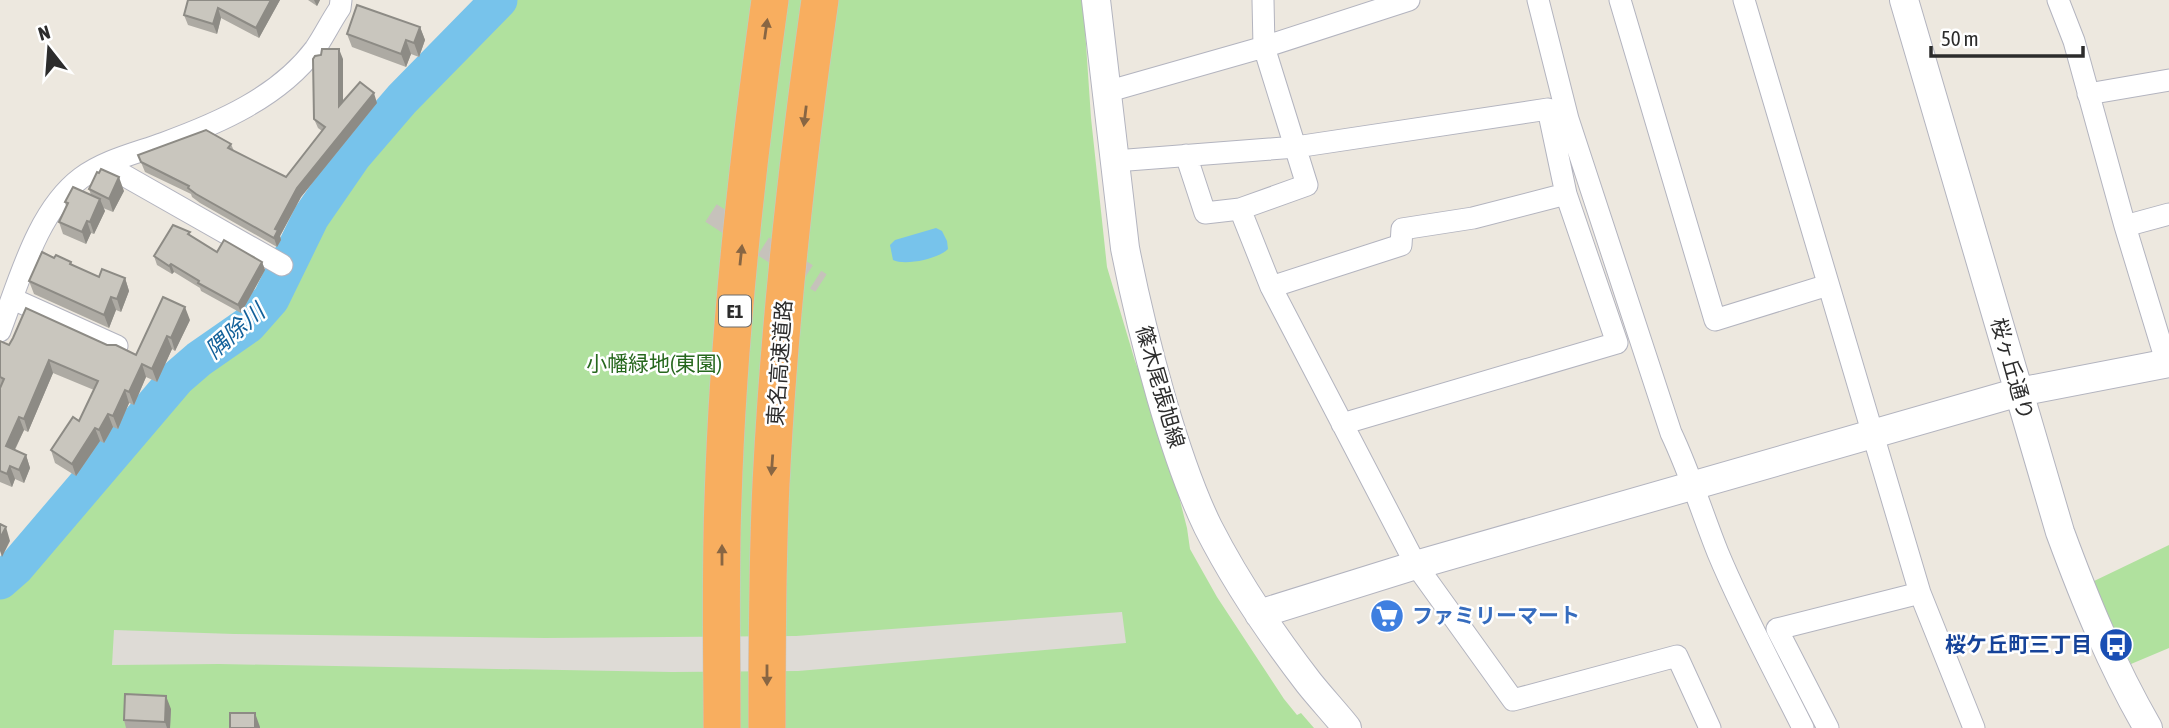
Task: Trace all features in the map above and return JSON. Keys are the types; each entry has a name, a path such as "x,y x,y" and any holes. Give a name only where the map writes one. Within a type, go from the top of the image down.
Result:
{"highway":[{"name":"E1","path":"722,728 723,500 730,364 770,0"},
{"name":"東名高速道路","path":"767,728 771,484 782,321 796,180 820,0"}],"street":[{"path":"0,331 41,227 54,206 80,178 110,162 222,120 286,79 315,49 340,8 341,0"},
{"name":"篠木尾張旭線","path":"1096,0 1132,285 1147,349 1177,449 1209,528 1259,614 1309,683 1347,728"},
{"path":"1186,155 1205,213 1240,209 1307,185 1264,47 1263,0"},
{"path":"1106,92 1264,47 1409,0"},
{"path":"1538,0 1568,118 1671,433 1745,613 1803,728"},
{"path":"1620,0 1715,320 1828,285"},
{"path":"1744,0 1920,593 1967,725"},
{"name":"桜ヶ丘通り","path":"1904,0 2060,532 2087,605 2125,688 2148,728"},
{"path":"1259,614 1416,565 2019,392 2168,363 2125,226 2074,41 2058,0"},
{"path":"2088,94 2169,80"},
{"path":"1115,161 1296,147 1548,109 1566,194 1617,343 1342,424"},
{"path":"110,162 113,169 282,265"},
{"path":"1271,287 1401,245 1402,229 1473,218 1566,194"},
{"path":"1240,209 1271,287 1416,565 1513,700 1677,656 1710,728"},
{"path":"2125,226 2169,214"},
{"path":"13,299 117,346"},
{"path":"1828,728 1777,629 1920,593"}],"green space":[{"name":"小幡緑地(東園)","path":"492,0 1083,0 1091,118 1107,267 1135,361 1162,430 1190,549 1217,597 1284,699 1297,715 1301,713 1314,728 0,728 0,581 189,374 291,299 288,261 298,221 345,154 421,70"},
{"path":"2169,545 2169,648 2131,664 2092,582"}],"shaded area":[{"path":"1122,612 1126,643 798,671 672,672 219,664 112,665 114,630 545,638 796,636"}],"water":[{"path":"936,228 942,231 947,241 948,249 943,253 913,262 893,260 890,245 895,240"}],"building":[{"path":"188,0 271,0 256,28 218,8 213,24 184,15"},
{"path":"357,5 420,27 414,43 406,40 401,54 347,34"},
{"path":"322,49 339,49 339,106 360,82 374,93 297,188 275,229 278,230 274,238 196,194 189,186 141,162 138,155 206,130 231,144 228,148 286,177 325,127 314,119 313,59 321,55"},
{"path":"101,169 119,177 109,199 89,189"},
{"path":"73,187 100,199 90,222 87,221 82,232 59,222"},
{"path":"173,225 190,232 188,234 217,252 224,240 262,262 238,305 154,256"},
{"path":"42,252 54,258 56,255 99,277 102,269 125,278 117,299 111,297 104,315 29,281"},
{"path":"163,297 185,307 171,338 167,336 152,369 142,364 129,392 125,390 113,416 108,414 99,430 95,428 72,464 51,450 73,417 79,421 98,381 49,360 24,419 19,417 6,446 26,455 19,470 10,466 7,474 0,471 0,388 4,379 0,377 0,341 9,345 26,308 107,345 116,345 136,355"},
{"path":"0,524 6,527 0,538"},
{"path":"125,694 166,696 165,722 124,720"},
{"path":"230,713 255,713 255,728 230,728"}],"waterway":[{"name":"隅除川","path":"0,581 16,567 177,378 248,325 271,299 311,217 353,156 402,99 499,0"}],"tunnel":[{"path":"711,213 821,283"}],"place":[{"name":"ファミリーマート","path":"1387,616"},
{"name":"桜ケ丘町三丁目","path":"2116,645"}]}
